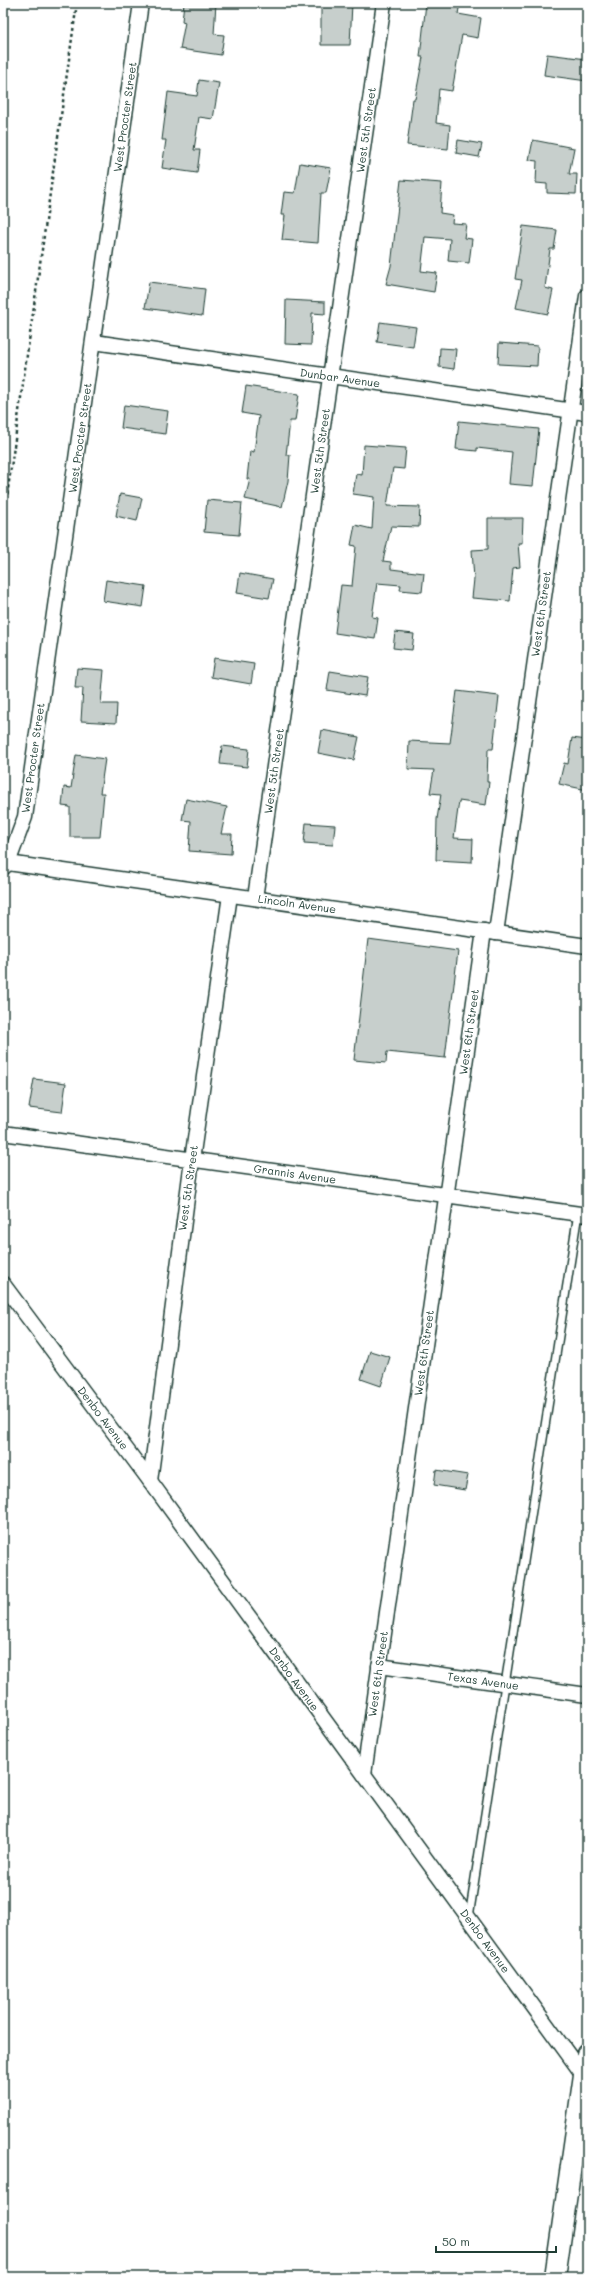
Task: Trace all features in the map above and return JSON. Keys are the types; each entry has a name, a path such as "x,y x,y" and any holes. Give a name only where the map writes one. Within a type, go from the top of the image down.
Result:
{"main road":[{"path":"556,2277 587,2054"}],"street":[{"name":"West Procter Street","path":"5,866 25,817 94,342 141,3"},
{"name":"West 5th Street","path":"256,898 384,3"},
{"name":"West 6th Street","path":"364,1774 446,1196 490,932 571,410 587,296"},
{"name":"Dunbar Avenue","path":"94,342 587,413"},
{"name":"Lincoln Avenue","path":"5,866 256,898 587,946"},
{"name":"West 5th Street","path":"150,1481 192,1160 230,895"},
{"name":"Grannis Avenue","path":"3,1133 582,1214"},
{"name":"Denbo Avenue","path":"3,1284 150,1481 584,2076"},
{"name":"Texas Avenue","path":"379,1666 587,1696"}],"lane":[{"path":"468,1918 582,1214"}],"path":[{"path":"3,524 77,3"}],"building":[{"path":"184,3 216,3 214,34 224,35 221,55 180,49 185,22 182,21"},
{"path":"321,3 352,3 350,45 321,45"},
{"path":"426,3 460,3 458,14 481,18 478,38 462,35 452,91 439,89 436,123 450,125 448,149 407,145 413,99 415,99 423,57 420,57"},
{"path":"547,54 587,59 587,81 544,75"},
{"path":"199,80 219,83 213,119 199,117 194,150 200,150 197,173 162,168 166,140 162,140 168,92 197,96"},
{"path":"458,140 482,144 479,157 456,153"},
{"path":"533,140 574,148 569,174 577,174 576,194 547,193 547,184 536,183 537,161 529,160"},
{"path":"300,163 331,168 326,193 321,193 318,243 282,240 285,215 281,215 284,192 295,193"},
{"path":"401,180 442,183 440,213 453,215 452,223 466,224 464,238 472,239 469,263 448,261 450,239 425,237 421,271 437,273 434,292 386,284 391,266"},
{"path":"523,226 557,230 554,249 550,249 545,288 553,290 548,314 516,308 522,280 515,279"},
{"path":"149,282 205,289 202,316 145,308"},
{"path":"286,300 325,302 325,314 312,313 311,345 285,344"},
{"path":"380,322 416,327 413,347 377,342"},
{"path":"499,343 538,346 537,366 498,364"},
{"path":"440,348 456,349 454,369 439,367"},
{"path":"246,386 299,394 295,421 290,421 286,455 290,455 288,481 282,507 245,499 250,479 247,479 250,451 254,452 259,416 242,413"},
{"path":"124,405 168,411 165,434 121,428"},
{"path":"459,421 539,429 533,486 509,484 512,452 477,448 477,451 456,449"},
{"path":"364,445 406,448 404,469 393,468 387,506 420,507 419,527 391,526 383,561 391,562 391,569 424,573 422,592 400,590 401,585 377,583 372,617 378,618 375,639 335,633 341,585 352,586 356,546 351,545 355,525 372,529 374,497 353,494 356,474 362,475"},
{"path":"120,494 142,498 137,521 116,516"},
{"path":"207,500 242,503 239,535 204,532"},
{"path":"488,518 523,518 522,543 518,543 520,567 513,568 510,601 472,598 474,579 472,550 488,549"},
{"path":"240,573 273,579 269,598 237,593"},
{"path":"106,580 146,586 143,607 103,601"},
{"path":"395,632 414,634 412,650 393,648"},
{"path":"214,658 254,664 251,684 211,677"},
{"path":"77,668 104,670 101,704 117,704 116,723 81,721 83,688 75,688"},
{"path":"330,671 368,677 365,696 327,690"},
{"path":"457,691 499,696 493,749 488,749 487,782 489,782 486,805 459,801 454,838 473,839 472,862 436,860 437,819 441,794 430,793 434,770 408,769 409,741 450,743"},
{"path":"322,730 359,737 354,760 318,753"},
{"path":"572,738 587,740 587,790 559,784 564,763 568,764"},
{"path":"222,746 249,749 247,767 220,764"},
{"path":"76,755 105,759 100,793 104,793 100,837 70,837 70,807 62,806 64,787 71,788"},
{"path":"186,799 227,807 221,834 232,834 231,854 189,851 191,821 182,820"},
{"path":"306,823 335,825 333,845 304,843"},
{"path":"368,939 458,951 445,1058 387,1052 386,1063 354,1060"},
{"path":"34,1079 66,1083 62,1112 29,1108"},
{"path":"370,1351 390,1357 381,1386 361,1379"},
{"path":"436,1470 468,1475 465,1490 434,1485"}]}
